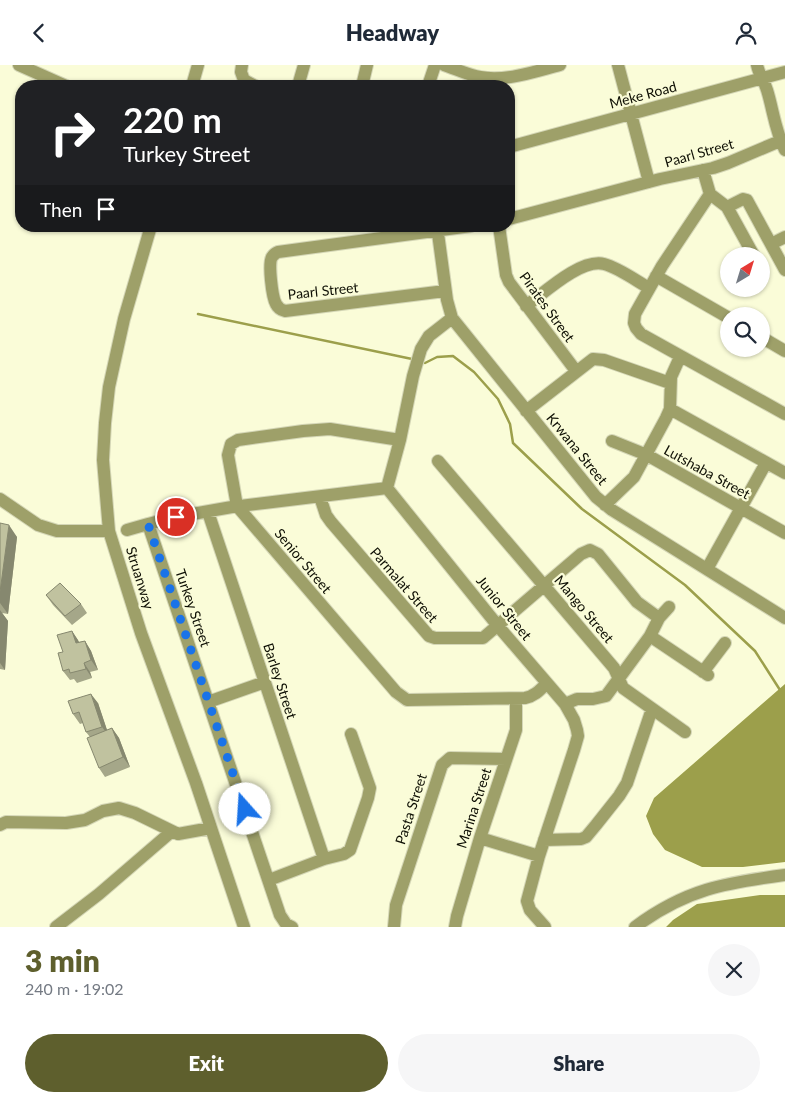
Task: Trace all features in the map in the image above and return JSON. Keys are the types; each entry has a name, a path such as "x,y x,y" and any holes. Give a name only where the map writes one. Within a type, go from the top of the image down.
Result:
{"street":[{"path":"19,65 53,80"},
{"path":"194,80 198,65"},
{"path":"242,65 241,71 244,80"},
{"path":"300,80 304,65"},
{"path":"363,80 367,65"},
{"path":"430,80 435,65"},
{"path":"444,65 468,74 491,79 553,66"},
{"path":"618,65 649,182"},
{"path":"756,65 760,78 767,89 781,122 783,145"},
{"name":"Meke Road","path":"515,145 785,72"},
{"name":"Paarl Street","path":"515,217 649,182 703,171 783,145"},
{"path":"703,171 710,194 728,207 749,247"},
{"path":"710,194 649,288 635,314 636,328 641,334 680,357 785,414"},
{"path":"728,207 743,199 747,200 785,270"},
{"name":"Struanway","path":"149,232 114,357 106,414 103,461 109,531 141,633 244,927"},
{"name":"Paarl Street","path":"416,232 278,252 273,255 270,267 274,301 277,306 285,311 446,291"},
{"name":"Krwana Street","path":"437,232 452,318 596,497 605,505 785,617"},
{"name":"Pirates Street","path":"500,232 506,275 515,291 576,371"},
{"path":"771,244 785,237"},
{"path":"526,306 575,271 597,263 610,266 649,288"},
{"path":"656,276 720,313"},
{"path":"126,530 182,515 237,506 387,488 421,349 429,337 452,318"},
{"path":"770,342 785,351"},
{"path":"605,505 628,485 647,455 670,409 671,377 680,357"},
{"path":"526,411 576,371 593,359 598,358 670,383"},
{"path":"670,409 785,473"},
{"path":"237,506 228,455 231,444 238,440 330,429 400,441"},
{"name":"Lutshaba Street","path":"612,441 647,455 785,533"},
{"name":"Mango Street","path":"438,461 614,668 623,688 685,731"},
{"path":"707,569 766,463"},
{"name":"Junior Street","path":"387,488 498,626 565,704 574,720 578,736 526,901 530,910 545,927"},
{"name":"Parmalat Street","path":"320,497 330,522 429,636 435,638 479,638 487,635 586,551 590,550 598,554 637,602 659,618"},
{"path":"0,499 38,525 57,531 109,531"},
{"name":"Senior Street","path":"237,506 396,693 402,697 407,699 516,699 531,697 539,692 547,683"},
{"name":"Barley Street","path":"208,512 324,859"},
{"name":"Turkey Street","path":"148,524 282,919 292,927"},
{"path":"565,704 578,699 593,699 606,696 650,636 659,618 669,607"},
{"path":"650,636 706,674 725,643"},
{"path":"208,702 265,682"},
{"name":"Marina Street","path":"455,927 480,838 516,730 516,699"},
{"path":"544,840 581,839 586,837 596,825 627,783 652,709"},
{"path":"269,880 324,859 344,854 350,850 369,793 368,782 351,734"},
{"name":"Pasta Street","path":"394,927 396,905 442,765 450,758 506,759"},
{"path":"0,825 6,823 66,823 85,820 103,811 119,808 135,813 172,832 185,834 210,828"},
{"path":"56,927 99,894 172,832"},
{"path":"480,838 539,856"},
{"path":"636,927 671,904 701,891 736,881 785,875"}],"shaded area":[{"path":"785,684 785,862 743,867 702,867 665,850 653,834 646,816 654,798"},
{"path":"760,895 785,895 785,927 666,927 697,904"}],"building":[{"path":"0,523 9,525 0,592"},
{"path":"60,583 81,604 65,616 46,595"},
{"path":"72,631 76,643 85,641 91,660 84,663 86,669 70,673 69,669 63,671 58,653 63,652 57,635"},
{"path":"91,694 102,727 86,732 79,712 73,714 68,701"},
{"path":"112,728 123,757 99,768 87,738"}],"waterway":[{"path":"198,314 412,359"},
{"path":"425,363 437,357 453,356 474,372 498,399 510,424 513,443 582,509 685,585 755,651 780,690"}],"route":[{"path":"176,517 148,524 245,809"}]}
